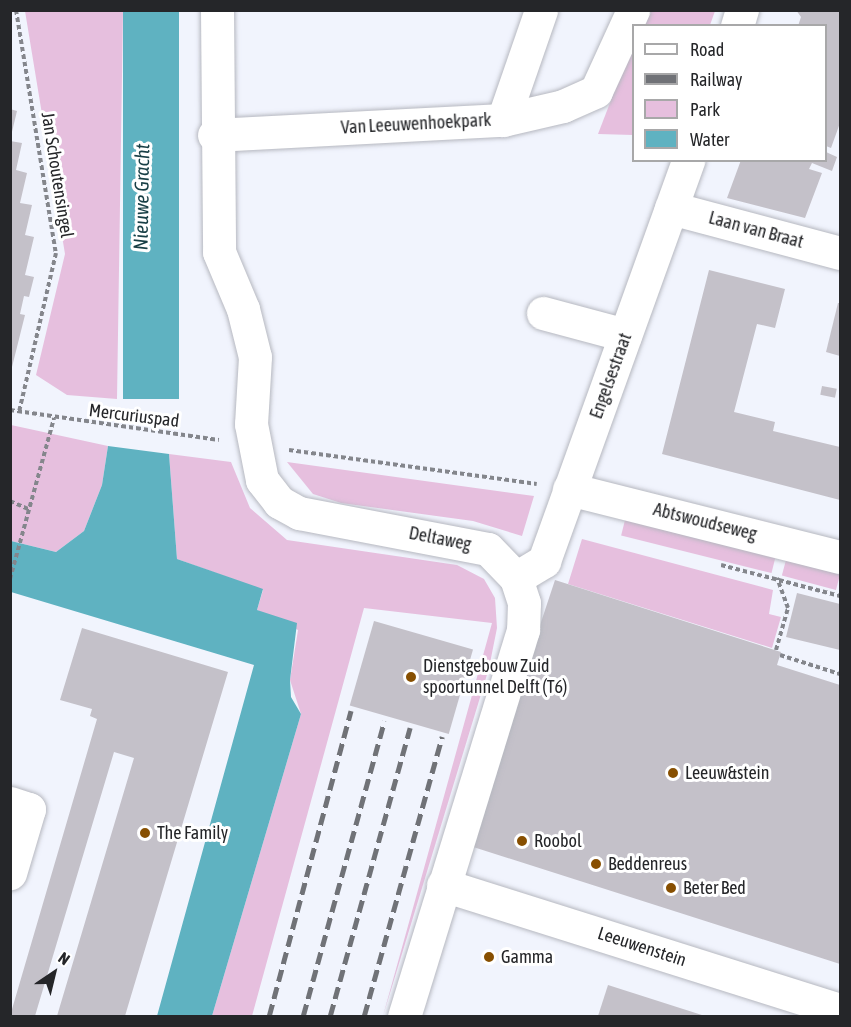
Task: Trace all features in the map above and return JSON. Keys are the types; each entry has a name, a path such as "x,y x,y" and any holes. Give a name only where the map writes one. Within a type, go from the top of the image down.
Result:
{"street":[{"path":"217,10 214,135 219,252 243,309 255,357 250,404 254,445"},
{"name":"Van Leeuwenhoekpark","path":"214,135 503,120 541,10"},
{"path":"503,120 563,106 596,91 633,10"},
{"name":"Engelsestraat","path":"516,578 544,561 687,162"},
{"name":"Laan van Braat","path":"671,208 840,253"},
{"path":"543,313 625,335"},
{"name":"Deltaweg","path":"254,445 262,480 279,502 299,513 468,542 488,549 516,578 525,611 522,630 404,1017"},
{"name":"Abtswoudseweg","path":"569,489 840,557"},
{"path":"10,803 29,809 10,873"},
{"name":"Leeuwenstein","path":"443,885 840,1010"}],"path":[{"name":"Jan Schoutensingel","path":"16,10 56,253 19,412"},
{"name":"Mercuriuspad","path":"10,410 254,445"},
{"path":"10,579 54,418"},
{"path":"254,445 569,489"},
{"path":"10,501 30,510"},
{"path":"776,650 788,608 777,580 785,542"},
{"path":"780,655 840,674"}],"green space":[{"path":"25,11 123,11 117,399 67,395 36,375 65,254"},
{"path":"646,11 715,11 710,24 642,24"},
{"path":"632,46 632,135 598,134"},
{"path":"11,425 108,446 102,485 84,531 56,552 11,541"},
{"path":"169,454 231,462 250,508 287,540 457,565 484,579 495,598 497,628 489,668 383,1016 492,623 364,608 252,1016 212,1016 301,714 290,680 298,630 257,610 263,590 177,559"},
{"path":"287,462 534,496 522,536 473,521 341,503 313,494"},
{"path":"625,520 775,557 772,573 621,536"},
{"path":"582,539 773,590 769,614 781,617 772,648 568,584"},
{"path":"786,560 840,574 836,590 782,575"}],"water":[{"name":"Nieuwe Gracht","path":"123,11 179,11 179,399 123,399"},
{"path":"108,446 169,454 177,559 263,589 257,610 297,623 290,680 291,697 301,714 212,1016 157,1016 254,665 11,592 11,541 56,552 84,531 102,485"}],"building":[{"path":"796,10 840,10 840,123 831,148 827,146 827,24 799,24 801,17"},
{"path":"10,109 17,111 11,136 10,136"},
{"path":"10,141 22,143 16,170 27,173 20,203 32,205 25,235 34,237 25,275 34,277 29,297 24,296 20,314 25,315 11,371"},
{"path":"827,152 837,157 832,171 812,163 809,169 822,173 805,218 727,198 740,162 827,162"},
{"path":"709,270 785,289 775,328 757,324 734,412 775,422 773,431 840,447 840,500 662,454"},
{"path":"838,303 840,303 840,356 826,352"},
{"path":"822,386 837,389 835,398 820,395"},
{"name":"Leeuw&stein","path":"555,580 781,652 777,665 840,685 840,964 467,845"},
{"path":"797,593 840,604 840,650 786,637"},
{"name":"Dienstgebouw Zuid spoortunnel Delft (T6)","path":"374,621 473,649 449,734 350,706"},
{"name":"The Family","path":"82,628 228,672 125,1016 57,1016 134,758 114,752 35,1016 10,1016 97,719 90,716 92,709 60,700"},
{"path":"608,985 705,1016 598,1016"}],"railway":[{"path":"269,1016 351,711"},
{"path":"303,1016 384,721"},
{"path":"330,1016 410,728"},
{"path":"364,1016 442,737"}],"place":[{"name":"Dienstgebouw Zuid spoortunnel Delft (T6)","path":"411,677"},
{"name":"Leeuw&stein","path":"673,773"},
{"name":"The Family","path":"145,833"},
{"name":"Roobol","path":"522,841"},
{"name":"Beddenreus","path":"596,864"},
{"name":"Beter Bed","path":"671,888"},
{"name":"Gamma","path":"489,957"}]}
